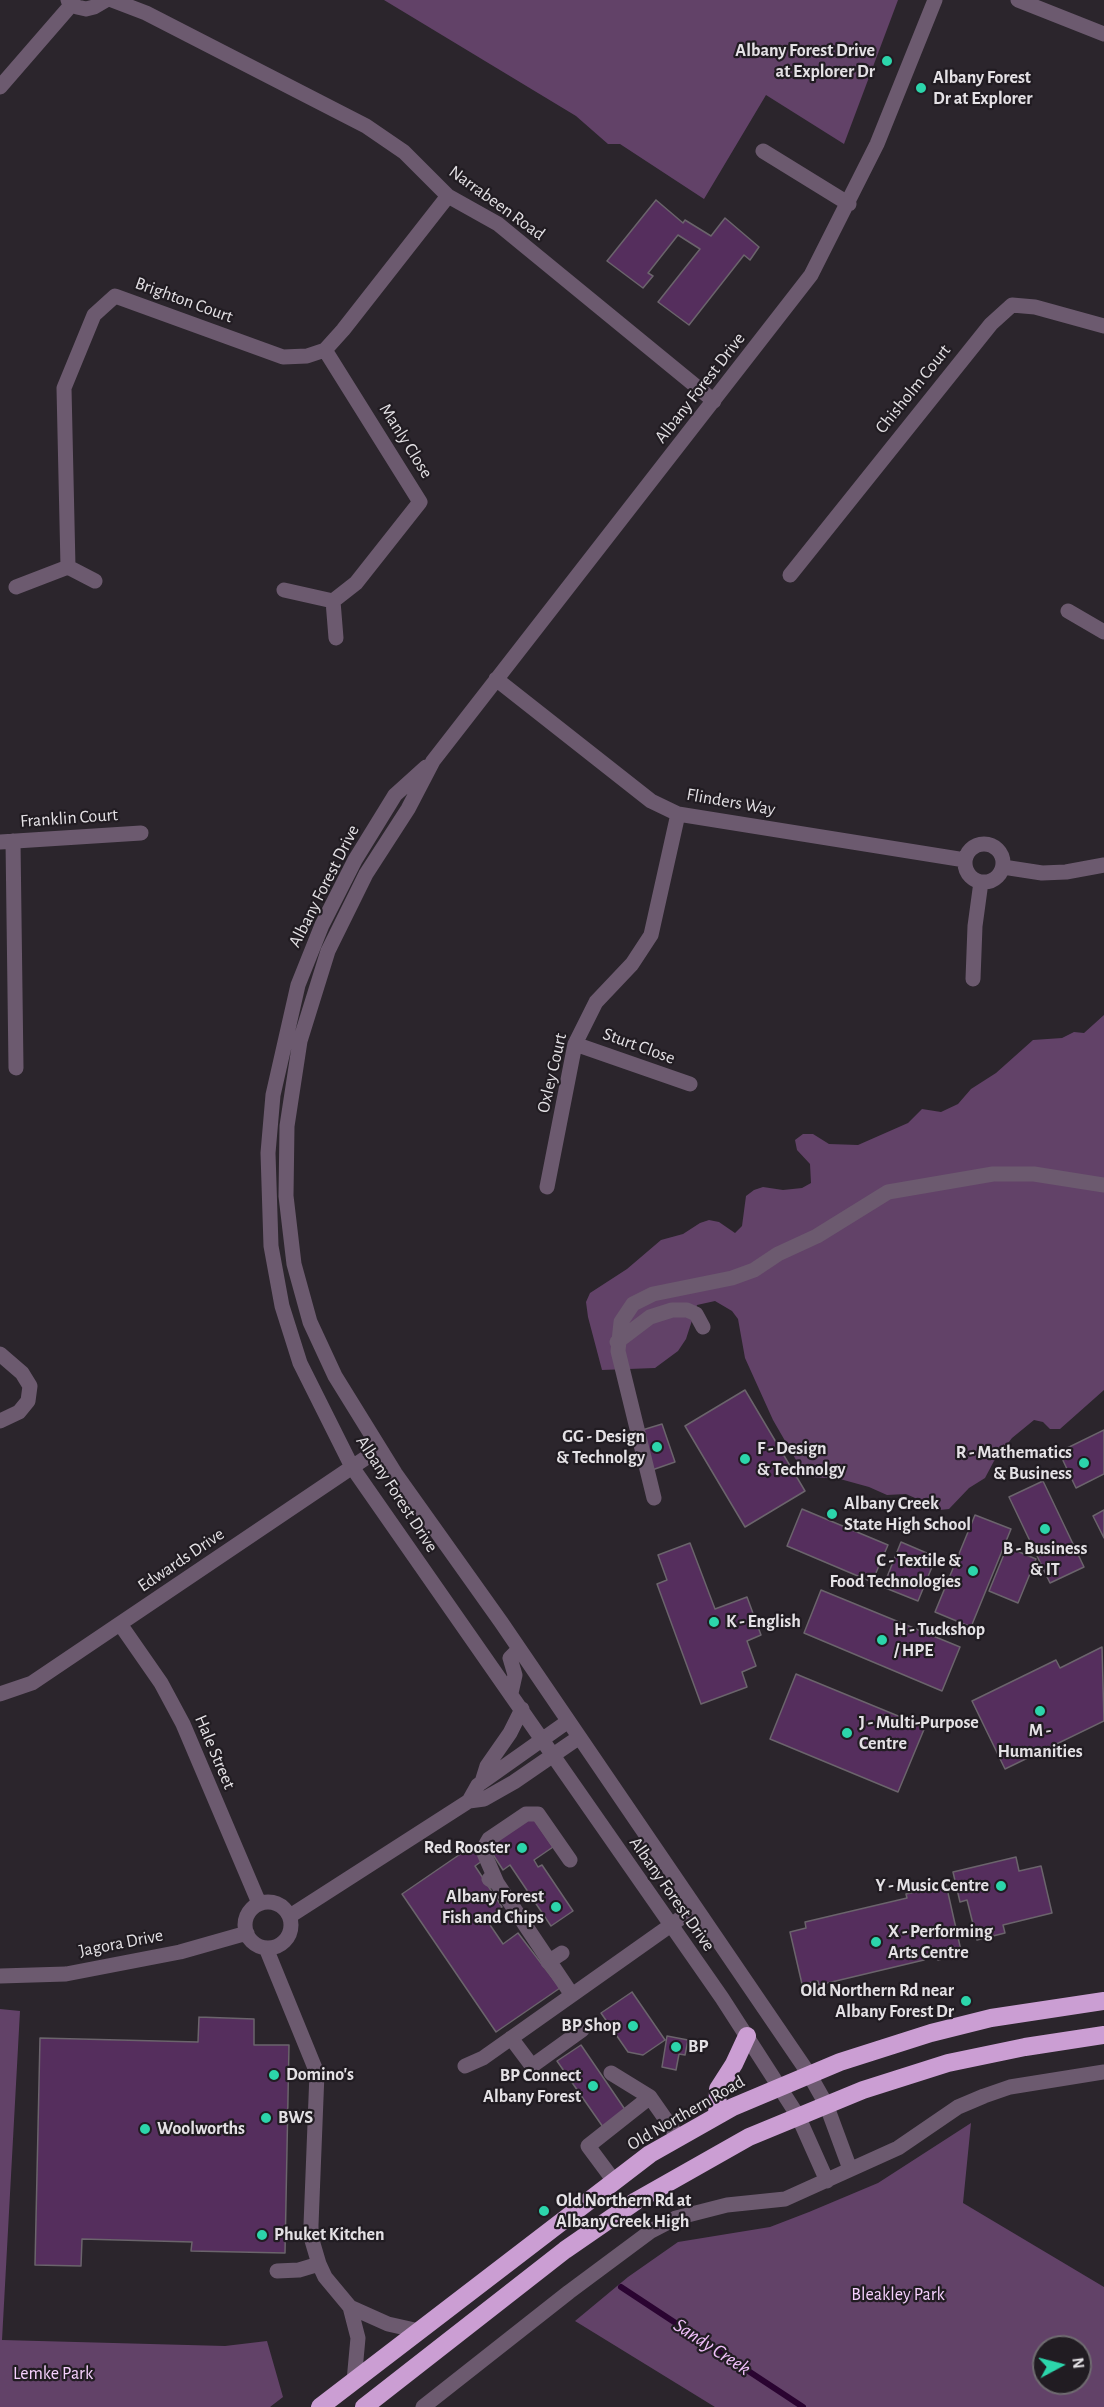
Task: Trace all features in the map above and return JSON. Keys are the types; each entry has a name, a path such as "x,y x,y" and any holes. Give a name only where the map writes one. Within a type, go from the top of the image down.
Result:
{"highway":[{"name":"Old Northern Road","path":"320,2407 614,2181 678,2137 717,2115 809,2074 931,2033 991,2018 1104,2001"},
{"path":"364,2407 565,2250 636,2201 709,2158 798,2116 872,2087 966,2059 1104,2035"},
{"path":"717,2115 718,2090 747,2036"}],"street":[{"path":"0,87 70,2 86,9 94,8 106,0"},
{"name":"Narrabeen Road","path":"112,0 146,14 366,126 404,152 448,196 498,224 714,401"},
{"name":"Albany Forest Drive","path":"826,2104 809,2074 519,1649 379,1449 335,1376 310,1322 294,1264 286,1196 287,1126 300,1041 328,951 366,874 408,809 433,761 810,275 849,204 894,106 935,0"},
{"path":"1018,0 1104,34"},
{"path":"763,151 849,204"},
{"path":"325,350 448,196"},
{"name":"Brighton Court","path":"68,567 64,388 94,315 115,296 283,357 307,356 325,350"},
{"name":"Chisholm Court","path":"790,575 991,324 1012,305 1035,308 1104,326"},
{"name":"Manly Close","path":"325,350 420,502 356,583 333,601"},
{"path":"16,587 68,567 95,582"},
{"path":"284,590 333,601 336,638"},
{"path":"1068,610 1104,632"},
{"name":"Flinders Way","path":"496,679 651,801 678,814 965,860"},
{"name":"Albany Forest Drive","path":"433,761 395,795 355,860 321,925 298,985 273,1095 268,1153 271,1246 282,1306 300,1363 352,1467 747,2036 798,2116"},
{"name":"Oxley Court","path":"547,1187 575,1044 596,1002 632,964 651,935 678,814"},
{"name":"Franklin Court","path":"7,842 141,833"},
{"path":"7,842 16,1068"},
{"path":"986,844 1001,853 1003,867 996,879 981,882 969,876 965,860 973,848 986,844"},
{"path":"1003,867 1042,873 1066,872 1104,865"},
{"path":"973,979 975,926 981,882"},
{"name":"Sturt Close","path":"575,1044 690,1084"},
{"path":"654,1498 617,1342 624,1316 641,1300 653,1294 732,1278 754,1270 778,1254 817,1236 888,1192 993,1174 1034,1174 1104,1185"},
{"path":"617,1342 650,1317 672,1310 687,1310 696,1314 704,1327"},
{"path":"0,1354 22,1373 30,1386 28,1401 19,1412 0,1421"},
{"name":"Edwards Drive","path":"0,1694 32,1683 379,1449"},
{"name":"Hale Street","path":"120,1624 161,1683 183,1724 259,1903"},
{"path":"511,1693 515,1675 510,1658 519,1649"},
{"path":"469,1801 482,1782 487,1766 510,1733 522,1709"},
{"path":"482,1782 567,1722"},
{"path":"290,1916 469,1801 484,1798 554,1756 578,1738"},
{"path":"570,1860 538,1814 526,1814 489,1839 484,1853 496,1883 543,1948 548,1962 572,1995"},
{"path":"479,1866 488,1879 496,1883"},
{"path":"259,1903 277,1903 290,1916 292,1924 288,1937 274,1947 266,1948 257,1945 246,1933 246,1919 249,1912 259,1903"},
{"path":"465,2066 483,2058 695,1908"},
{"name":"Jagora Drive","path":"0,1976 66,1974 180,1952 246,1933"},
{"path":"266,1948 317,2073 311,2237 325,2277 350,2307 358,2338 354,2380"},
{"path":"548,1962 562,1953"},
{"path":"511,2038 532,2066 582,2030"},
{"path":"423,2407 569,2292 651,2231 676,2218 727,2205 779,2201 898,2148 943,2117 984,2096 1010,2087 1104,2072"},
{"path":"611,2073 650,2097 678,2137"},
{"path":"614,2181 588,2146 650,2097"},
{"path":"826,2104 850,2169"},
{"path":"798,2116 827,2181"},
{"path":"278,2271 299,2270 319,2264"},
{"path":"350,2307 388,2324 419,2331"}],"green space":[{"path":"384,0 898,0 844,144 766,95 704,199 620,144 608,144 576,116"},
{"path":"1104,1015 1104,1390 1060,1429 1050,1429 1043,1422 1034,1420 1012,1438 994,1461 985,1478 969,1488 949,1509 930,1511 915,1498 906,1494 887,1495 840,1479 811,1477 803,1472 773,1420 745,1358 738,1319 732,1311 715,1301 697,1305 686,1339 678,1351 655,1368 602,1370 588,1317 586,1302 590,1293 627,1269 661,1240 683,1234 700,1223 709,1220 719,1222 735,1233 742,1226 746,1196 754,1190 763,1187 783,1190 802,1188 811,1183 810,1164 797,1150 795,1140 803,1134 813,1134 829,1144 858,1145 908,1123 922,1109 941,1112 958,1104 971,1089 996,1073 1033,1040 1062,1038 1074,1032 1084,1033"},
{"name":"Lemke Park","path":"0,2009 20,2011 2,2340 225,2346 267,2341 283,2397 270,2407 0,2407"},
{"name":"Bleakley Park","path":"971,2123 963,2203 1104,2287 1104,2407 715,2407 575,2321 628,2277 678,2242 770,2227 878,2183"}],"building":[{"path":"656,200 683,223 685,220 711,236 725,218 759,247 750,260 744,255 689,325 658,302 700,249 678,235 648,273 653,276 643,288 607,261"},
{"name":"F - Design & Technolgy","path":"745,1390 805,1491 745,1527 685,1426"},
{"name":"GG - Design & Technolgy","path":"662,1424 675,1462 652,1470 639,1431"},
{"name":"R - Mathematics & Business","path":"1104,1430 1104,1474 1076,1488 1059,1452"},
{"name":"B - Business & IT","path":"1043,1481 1084,1567 1050,1583 1009,1497"},
{"path":"802,1509 888,1545 872,1582 787,1546"},
{"path":"1104,1510 1104,1538 1093,1516"},
{"name":"C - Textile & Food Technologies","path":"975,1515 1011,1529 971,1627 935,1612"},
{"path":"901,1542 936,1557 918,1601 883,1587"},
{"name":"K - English","path":"690,1543 715,1609 747,1597 761,1635 747,1641 756,1666 742,1672 747,1687 701,1704 657,1584 667,1580 658,1555"},
{"path":"1007,1547 1036,1559 1018,1603 989,1591"},
{"name":"H - Tuckshop / HPE","path":"821,1590 960,1647 942,1691 804,1633"},
{"name":"M - Humanities","path":"1102,1647 1104,1721 1005,1769 972,1701 1056,1660 1060,1668"},
{"name":"J - Multi-Purpose Centre","path":"796,1674 925,1727 898,1792 770,1739"},
{"path":"532,1816 553,1847 534,1860 538,1867 542,1865 573,1911 551,1926 510,1865 503,1870 492,1853 497,1850 492,1844"},
{"path":"472,1846 482,1861 475,1866 502,1907 486,1919 503,1944 518,1933 560,1988 496,2032 402,1894"},
{"name":"Y - Music Centre","path":"1016,1857 1019,1871 1041,1866 1052,1913 1003,1925 1005,1933 977,1940 967,1900 960,1902 953,1872"},
{"name":"X - Performing Arts Centre","path":"946,1884 962,1955 938,1960 936,1952 923,1955 924,1960 819,1985 818,1981 802,1984 790,1932 806,1928 805,1922 907,1898 906,1894"},
{"name":"BP Shop","path":"632,1992 665,2040 643,2055 628,2052 601,2013"},
{"path":"199,2017 254,2019 254,2045 289,2045 285,2253 191,2251 192,2242 82,2239 81,2266 35,2265 40,2038 198,2042"},
{"name":"BP","path":"667,2036 688,2040 685,2055 679,2054 676,2070 662,2067"},
{"path":"581,2045 626,2111 603,2127 557,2061"}],"waterway":[{"name":"Sandy Creek","path":"621,2287 803,2407"}],"place":[{"name":"Albany Forest Drive at Explorer Dr","path":"887,61"},
{"name":"Albany Forest Dr at Explorer","path":"921,88"},
{"name":"GG - Design & Technolgy","path":"657,1447"},
{"name":"F - Design & Technolgy","path":"745,1459"},
{"name":"R - Mathematics & Business","path":"1084,1463"},
{"name":"Albany Creek State High School","path":"832,1514"},
{"name":"B - Business & IT","path":"1045,1529"},
{"name":"C - Textile & Food Technologies","path":"973,1571"},
{"name":"K - English","path":"714,1622"},
{"name":"H - Tuckshop / HPE","path":"882,1640"},
{"name":"M - Humanities","path":"1040,1711"},
{"name":"J - Multi-Purpose Centre","path":"847,1733"},
{"name":"Red Rooster","path":"522,1848"},
{"name":"Y - Music Centre","path":"1001,1886"},
{"name":"Albany Forest Fish and Chips","path":"556,1907"},
{"name":"X - Performing Arts Centre","path":"876,1942"},
{"name":"Old Northern Rd near Albany Forest Dr","path":"966,2001"},
{"name":"BP Shop","path":"633,2026"},
{"name":"BP","path":"676,2047"},
{"name":"Domino's","path":"274,2075"},
{"name":"BP Connect Albany Forest","path":"593,2086"},
{"name":"BWS","path":"266,2118"},
{"name":"Woolworths","path":"145,2129"},
{"name":"Old Northern Rd at Albany Creek High","path":"544,2211"},
{"name":"Phuket Kitchen","path":"262,2235"}]}
